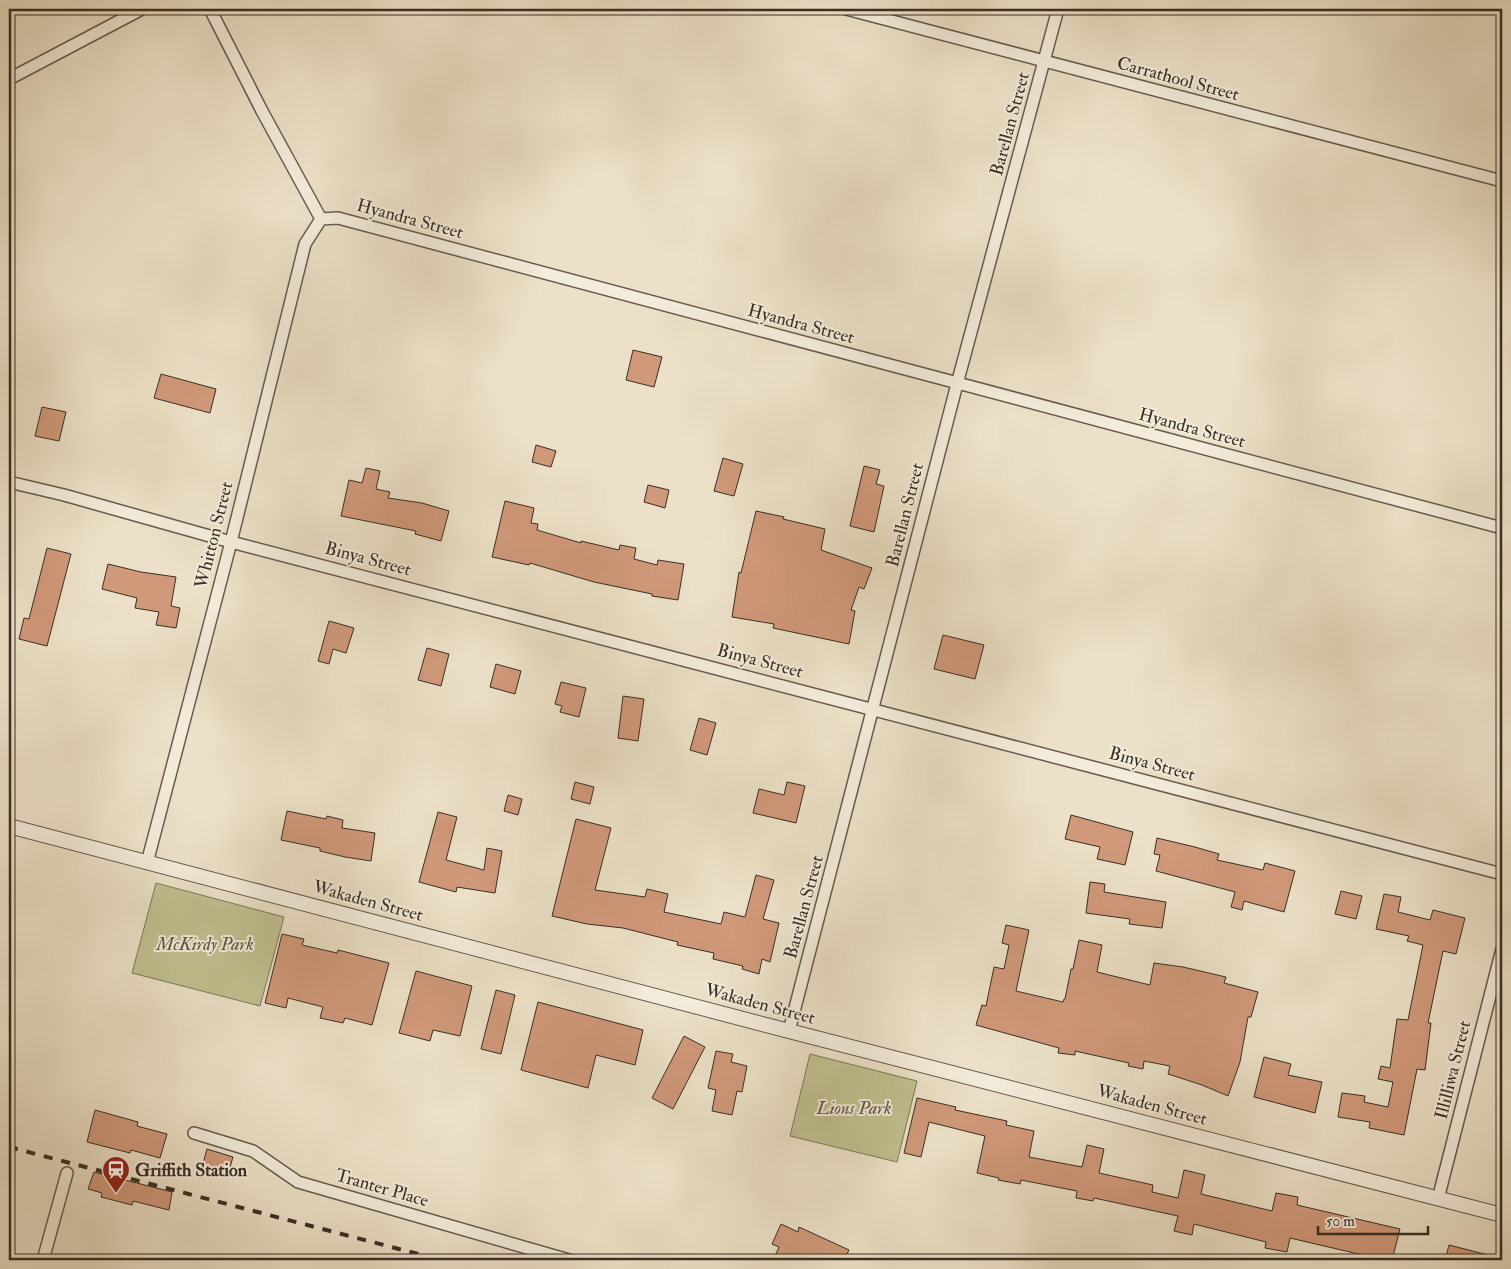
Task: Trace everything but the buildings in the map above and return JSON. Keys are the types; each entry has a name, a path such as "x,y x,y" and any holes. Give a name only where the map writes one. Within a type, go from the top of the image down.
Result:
{"street":[{"path":"9,79 142,9"},
{"path":"210,9 321,220"},
{"name":"Carrathool Street","path":"846,9 1502,181"},
{"name":"Barellan Street","path":"790,1031 957,384 1058,9"},
{"name":"Hyandra Street","path":"321,220 338,218 1502,528"},
{"name":"Whitton Street","path":"147,863 231,542 305,244 321,220"},
{"name":"Binya Street","path":"9,482 64,495 231,542 1502,874"},
{"name":"Wakaden Street","path":"9,828 1502,1216"},
{"name":"Illilliwa Street","path":"1438,1199 1502,949"},
{"name":"Tranter Place","path":"194,1133 253,1151 298,1182 568,1260"},
{"path":"42,1260 67,1173"}],"green space":[{"name":"McKirdy Park","path":"156,883 284,917 260,1006 132,973"},
{"name":"Lions Park","path":"810,1054 917,1081 897,1162 790,1136"}],"railway":[{"path":"9,1147 441,1260"}],"place":[{"name":"Griffith Station","path":"116,1194"}]}
